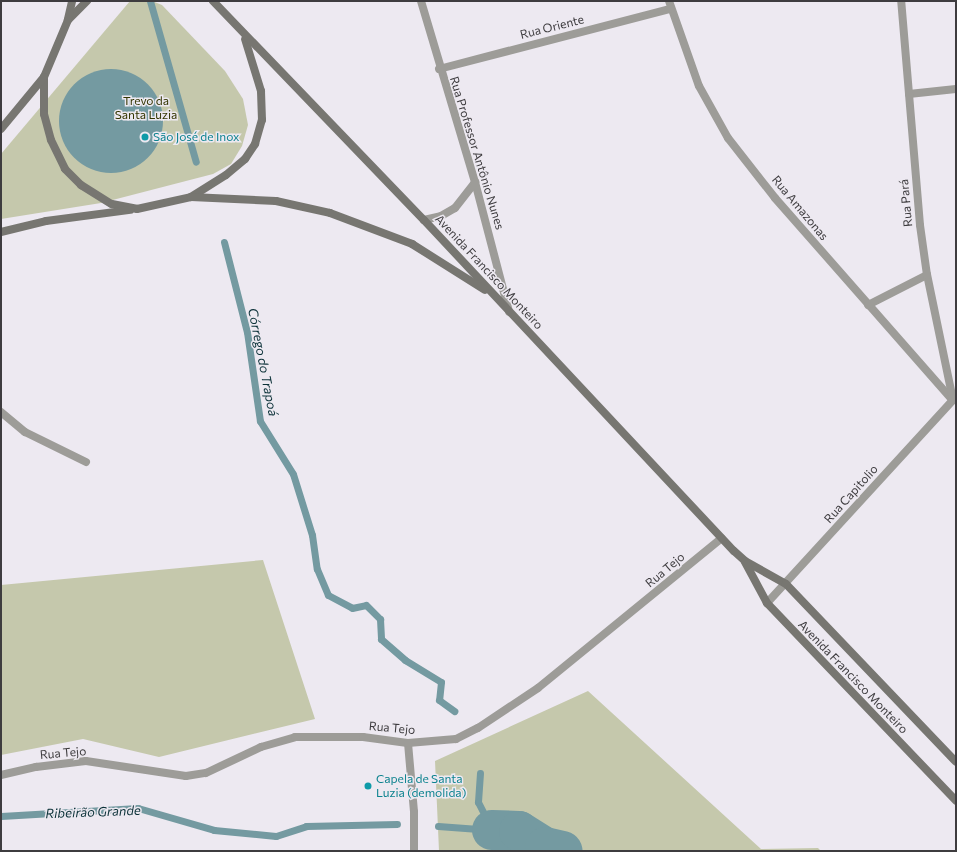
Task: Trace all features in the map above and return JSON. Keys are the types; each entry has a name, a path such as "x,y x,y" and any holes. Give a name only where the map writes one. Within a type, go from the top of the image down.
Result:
{"main road":[{"path":"1,129 44,77 68,20 72,1"},
{"path":"68,20 87,1"},
{"name":"Avenida Francisco Monteiro","path":"213,1 245,36 424,220 509,313 722,538 745,561 786,584 956,762"},
{"path":"191,197 226,175 245,159 255,144 262,120 261,91 245,36"},
{"path":"44,77 44,114 51,140 65,169 81,185 112,204 137,209"},
{"path":"1,232 46,222 137,209 191,197 276,201 330,213 412,244 495,297"},
{"name":"Avenida Francisco Monteiro","path":"745,561 767,603 956,801"}],"street":[{"name":"Rua Professor Antônio Nunes","path":"421,1 439,68 475,182 509,313"},
{"name":"Rua Pará","path":"901,1 927,275 954,401"},
{"name":"Rua Oriente","path":"439,68 670,5"},
{"name":"Rua Amazonas","path":"670,5 699,86 728,138 775,198 868,306 954,401"},
{"path":"909,94 956,88"},
{"path":"424,220 441,216 455,208 475,182"},
{"path":"868,306 927,275"},
{"name":"Rua Capitolio","path":"767,603 954,401"},
{"path":"1,412 25,432 86,462"},
{"name":"Rua Tejo","path":"1,775 36,767 86,761 186,776 206,773 262,747 295,737 363,738 408,743 456,739 478,728 538,688 722,538"},
{"path":"408,743 414,812 414,851"}],"green space":[{"name":"Trevo da Santa Luzia","path":"130,1 152,1 162,5 225,71 243,99 248,125 242,146 231,164 213,174 101,203 1,219 1,154"},
{"path":"263,560 315,719 159,757 83,739 1,755 1,585"},
{"path":"588,691 761,849 818,848 821,851 439,851 435,761"}],"water":[{"path":"111,69 131,73 148,84 159,101 163,121 159,141 148,158 131,169 111,173 91,169 74,158 63,141 59,121 63,101 74,84 91,73"}],"waterway":[{"name":"Ribeirão Grande","path":"150,1 196,162"},
{"name":"Córrego do Trapoá","path":"224,242 247,332 260,421 293,474 312,535 317,569 328,595 352,608 366,605 380,619 381,639 405,660 441,682 439,700 454,711"},
{"name":"Córrego do Trapoá","path":"480,773 478,802 492,830"},
{"name":"Ribeirão Grande","path":"1,816 138,808 214,830 276,836 306,826 397,824"},
{"path":"438,826 492,830"},
{"name":"Ribeirão Grande","path":"492,830 519,831 545,847 563,851"}],"place":[{"name":"São José de Inox","path":"145,137"},
{"name":"Capela de Santa Luzia (demolida)","path":"368,786"}]}
